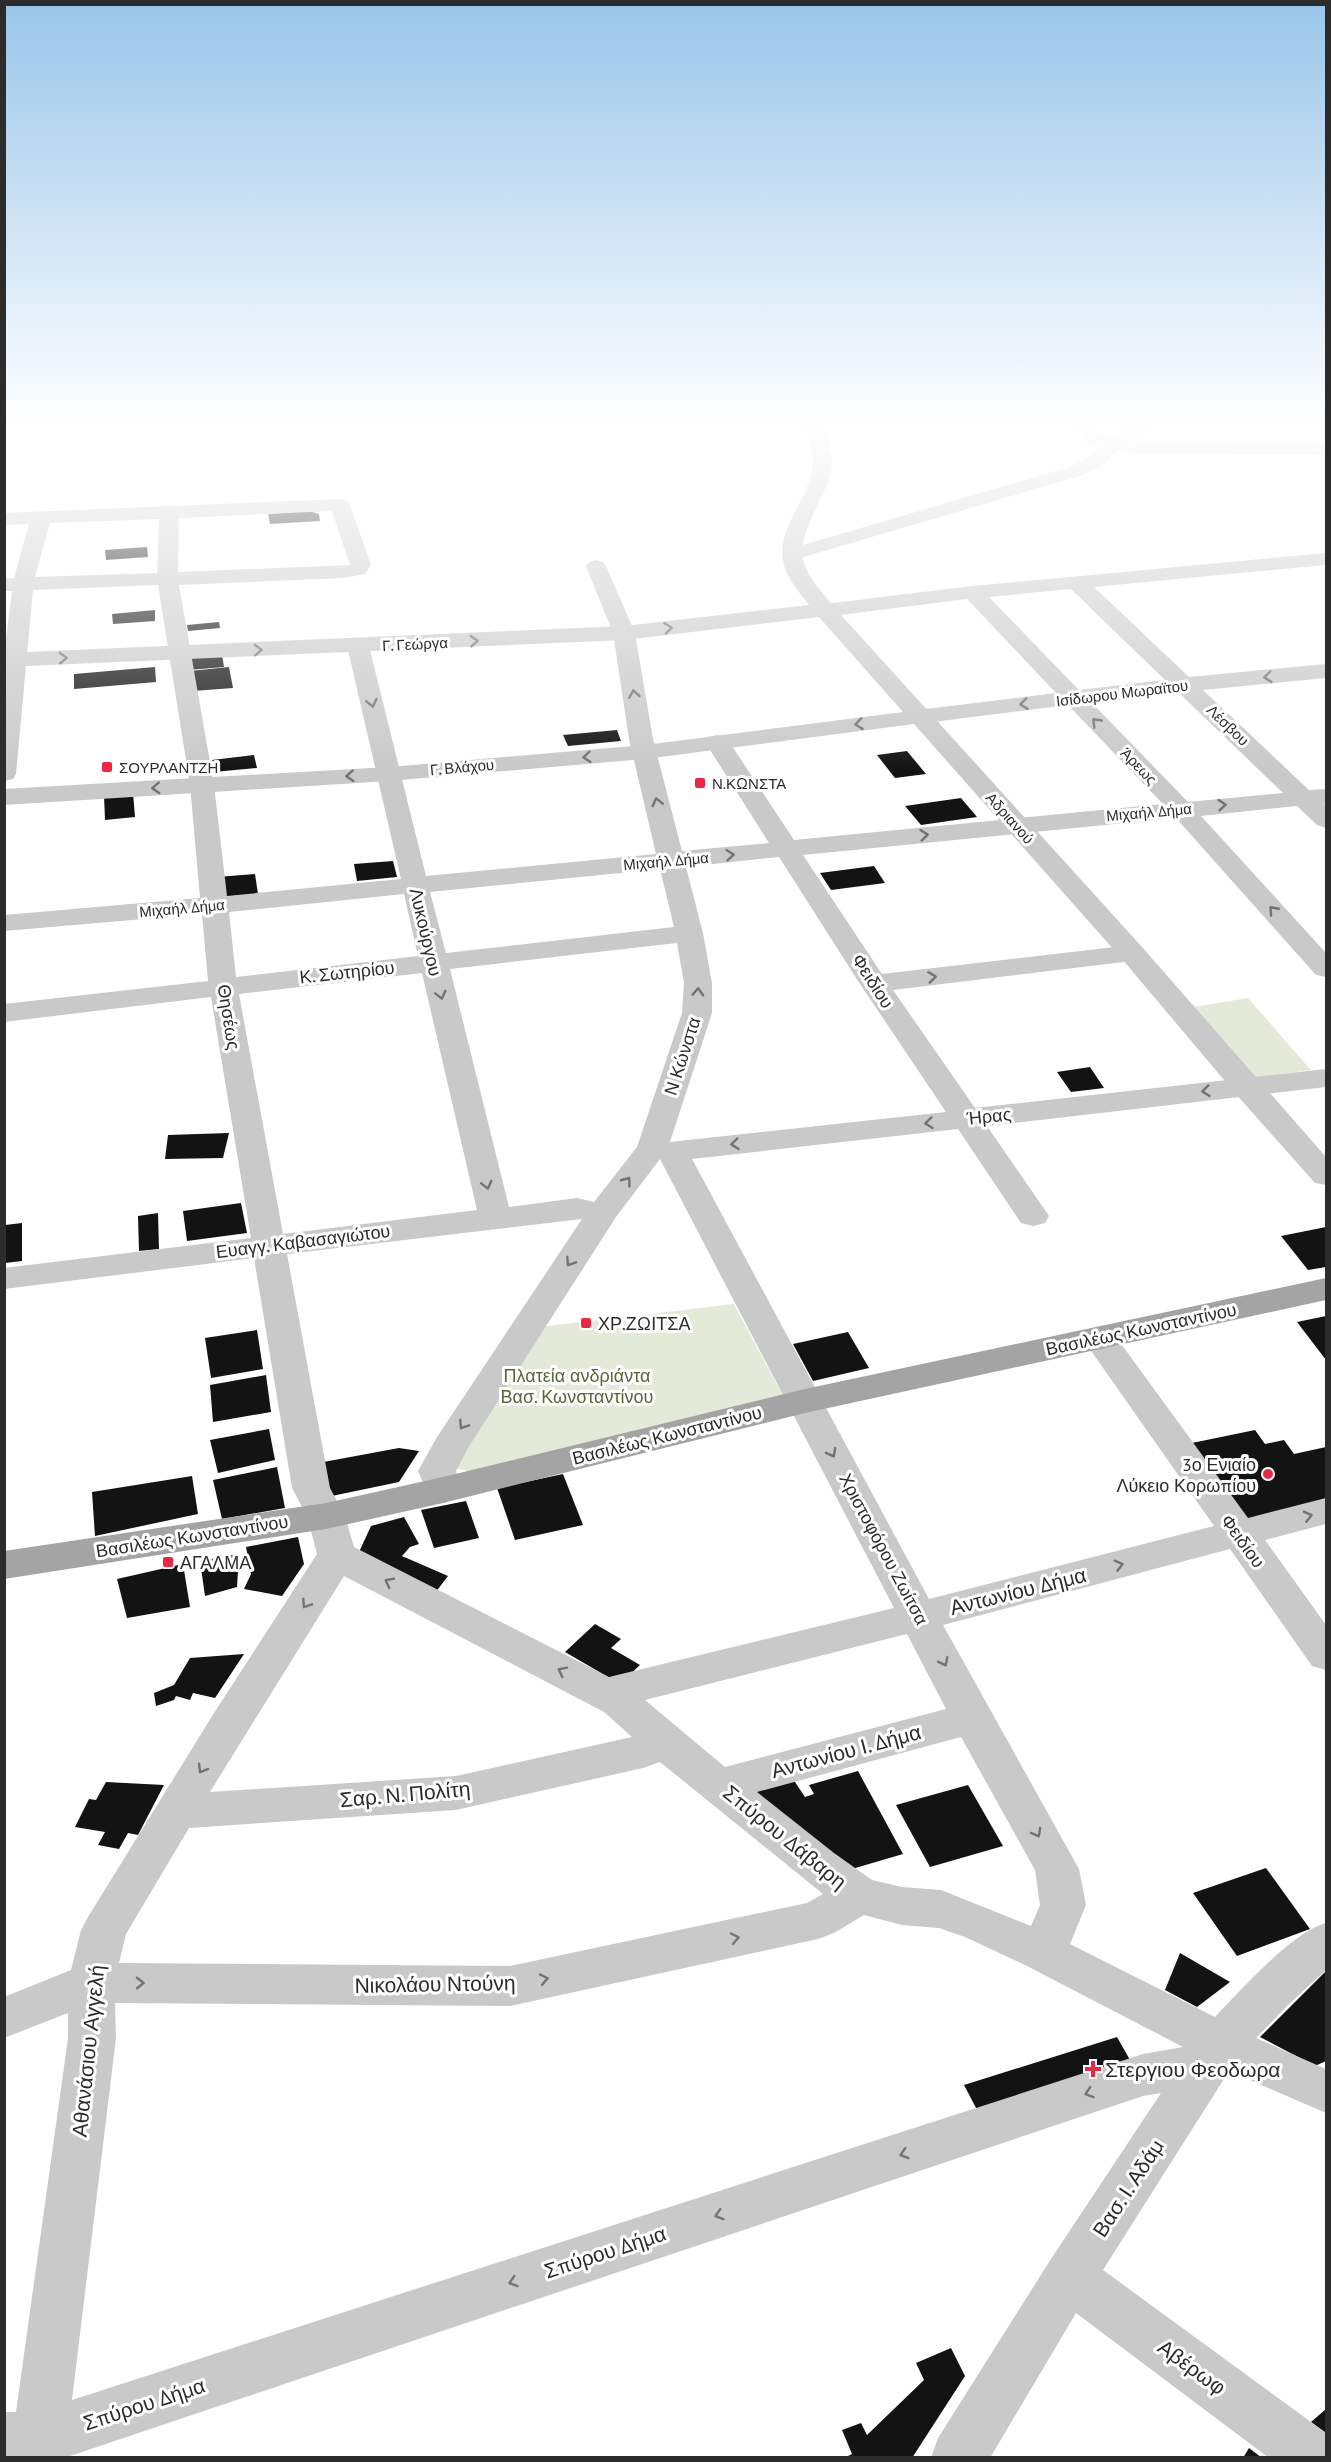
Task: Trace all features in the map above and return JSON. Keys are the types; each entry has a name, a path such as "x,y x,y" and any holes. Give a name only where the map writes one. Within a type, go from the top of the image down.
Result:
{"main road":[{"name":"Βασιλέως Κωνσταντίνου","path":"4,1565 326,1515 443,1490 805,1401 1326,1289"}],"street":[{"path":"4,774 14,584 32,541"},
{"name":"Θησέως","path":"168,541 167,578 202,785 223,986 311,1488 326,1515"},
{"path":"14,584 344,572 358,570 361,565 352,541"},
{"path":"795,541 793,554 838,541"},
{"name":"Αδριανού","path":"793,554 798,573 824,610 917,717 1132,953 1246,1087 1326,1176"},
{"name":"Γ. Γεώργα","path":"10,660 624,633 972,592 1323,563"},
{"name":"Ν Κώνστα","path":"443,1490 437,1471 450,1446 602,1213 662,1150 697,1013 698,983 689,933 645,752 624,633 596,566"},
{"name":"Λέσβου","path":"1076,582 1186,686 1315,797 1326,820"},
{"name":"Άρεως","path":"972,592 1181,809 1326,969"},
{"name":"Λυκούργου","path":"358,646 495,1217"},
{"name":"Ισίδωρου Μωραϊτου","path":"917,717 1170,686 1326,671"},
{"name":"Γ. Βλάχου","path":"4,796 389,774 645,752 917,717"},
{"name":"Φειδίου","path":"717,742 874,984 1033,1216"},
{"name":"Μιχαήλ Δήμα","path":"4,923 788,850 1016,825 1315,797"},
{"name":"Κ. Σωτηρίου","path":"4,1013 689,933"},
{"path":"1298,938 1326,935"},
{"path":"874,984 1132,953"},
{"name":"Ήρας","path":"662,1150 1326,1077"},
{"name":"Χριστοφόρου Ζωίτσα","path":"662,1150 805,1401 972,1718 1057,1869 1063,1905 1043,1952"},
{"name":"Ευαγγ. Καβασαγιώτου","path":"4,1279 495,1217 578,1208 602,1213"},
{"name":"Φειδίου","path":"1099,1338 1326,1655"},
{"name":"Αντωνίου Δήμα","path":"605,1694 920,1616 1326,1511"},
{"path":"326,1515 337,1555"},
{"name":"Σπύρου Δάβαρη","path":"337,1555 620,1701 659,1737 818,1866 859,1895 902,1906 934,1908 954,1913 1043,1952 1214,2054 1326,2092"},
{"name":"Αθανάσιου Αγγελή","path":"22,2439 92,2038 91,1983 104,1930 229,1724 337,1555"},
{"name":"Αντωνίου Ι. Δήμα","path":"720,1785 972,1718"},
{"name":"Σαρ. Ν. Πολίτη","path":"178,1811 456,1793 643,1752 659,1737"},
{"name":"Νικολάου Ντούνη","path":"4,2018 91,1983 510,1986 818,1920 859,1895"},
{"name":"Βασ. Ι. Αδάμ","path":"958,2457 1069,2276 1214,2054 1271,1991 1326,1942"},
{"name":"Σπύρου Δήμα","path":"22,2439 1143,2075 1214,2054"},
{"name":"Αβέρωφ","path":"1069,2276 1315,2457"}],"green space":[{"path":"1248,998 1311,1070 1252,1078 1188,1008"},
{"name":"Πλατεία ανδριάντα Βασ. Κωνσταντίνου","path":"734,1304 784,1398 476,1473 455,1468 539,1327"}],"building":[{"path":"147,547 148,557 106,560 105,550"},
{"path":"155,610 155,621 113,624 112,614"},
{"path":"219,622 220,628 188,631 187,625"},
{"path":"222,654 224,667 189,670 188,656"},
{"path":"155,667 156,682 74,689 74,674"},
{"path":"229,667 233,688 193,691 190,671"},
{"path":"617,730 621,741 568,746 563,735"},
{"path":"907,751 926,774 895,778 877,755"},
{"path":"254,755 257,768 214,772 212,760"},
{"path":"133,793 135,817 105,820 104,795"},
{"path":"961,798 977,817 921,825 905,806"},
{"path":"393,861 397,877 357,881 354,864"},
{"path":"874,866 885,883 831,890 820,873"},
{"path":"255,874 258,894 219,897 217,877"},
{"path":"1090,1067 1104,1088 1071,1092 1057,1072"},
{"path":"229,1133 223,1158 165,1159 168,1135"},
{"path":"241,1203 247,1233 187,1241 183,1211"},
{"path":"158,1213 159,1249 139,1251 138,1216"},
{"path":"22,1223 22,1261 5,1263 5,1225"},
{"path":"1326,1227 1326,1267 1308,1270 1281,1236"},
{"path":"1326,1316 1326,1360 1297,1322"},
{"path":"257,1330 263,1369 211,1378 205,1338"},
{"path":"848,1332 869,1368 813,1381 793,1344"},
{"path":"266,1375 271,1412 213,1422 210,1385"},
{"path":"269,1429 275,1460 218,1473 210,1440"},
{"name":"3ο Ενιαίο Λύκειο Κορωπίου","path":"1255,1430 1265,1444 1284,1440 1294,1454 1326,1447 1326,1505 1247,1525 1192,1443"},
{"path":"399,1448 419,1451 399,1482 327,1497 318,1463"},
{"path":"277,1467 285,1508 222,1519 213,1480"},
{"path":"563,1474 583,1525 515,1540 497,1488"},
{"path":"192,1476 198,1514 95,1536 92,1492"},
{"path":"466,1501 479,1538 434,1548 421,1510"},
{"path":"404,1517 419,1544 410,1547 402,1556 448,1576 435,1593 359,1552 371,1526"},
{"path":"298,1537 304,1564 282,1596 244,1589 251,1574 246,1547"},
{"path":"239,1554 237,1587 205,1596 200,1561"},
{"path":"183,1564 190,1607 127,1618 117,1579"},
{"path":"595,1624 621,1639 611,1648 640,1665 620,1684 565,1652"},
{"path":"244,1654 215,1698 193,1693 190,1700 176,1696 174,1700 156,1706 154,1693 174,1685 190,1658"},
{"path":"858,1771 903,1854 852,1869 737,1788 789,1773 805,1797 814,1794 809,1785"},
{"path":"106,1782 164,1785 138,1835 128,1833 119,1849 98,1845 105,1832 75,1827 89,1799 96,1800"},
{"path":"968,1785 1003,1846 930,1867 896,1805"},
{"path":"1266,1868 1310,1929 1237,1956 1193,1893"},
{"path":"1180,1953 1230,1982 1197,2007 1165,1990"},
{"path":"1326,1971 1326,2061 1315,2066 1260,2037"},
{"path":"1117,2037 1130,2060 985,2125 964,2085"},
{"path":"951,2348 965,2376 912,2458 844,2458 852,2454 842,2430 861,2423 867,2435 924,2380 916,2363"},
{"path":"1326,2409 1326,2433 1311,2422"},
{"path":"1249,2448 1262,2458 1243,2458"}],"place":[{"name":"ΣΟΥΡΛΑΝΤΖΗ","path":"107,767"},
{"name":"Ν.ΚΩΝΣΤΑ","path":"700,783"},
{"name":"ΧΡ.ΖΩΙΤΣΑ","path":"586,1323"},
{"name":"3ο Ενιαίο Λύκειο Κορωπίου","path":"1268,1474"},
{"name":"ΑΓΑΛΜΑ","path":"168,1562"},
{"name":"Στεργιου Φεοδωρα","path":"1093,2069"}]}
